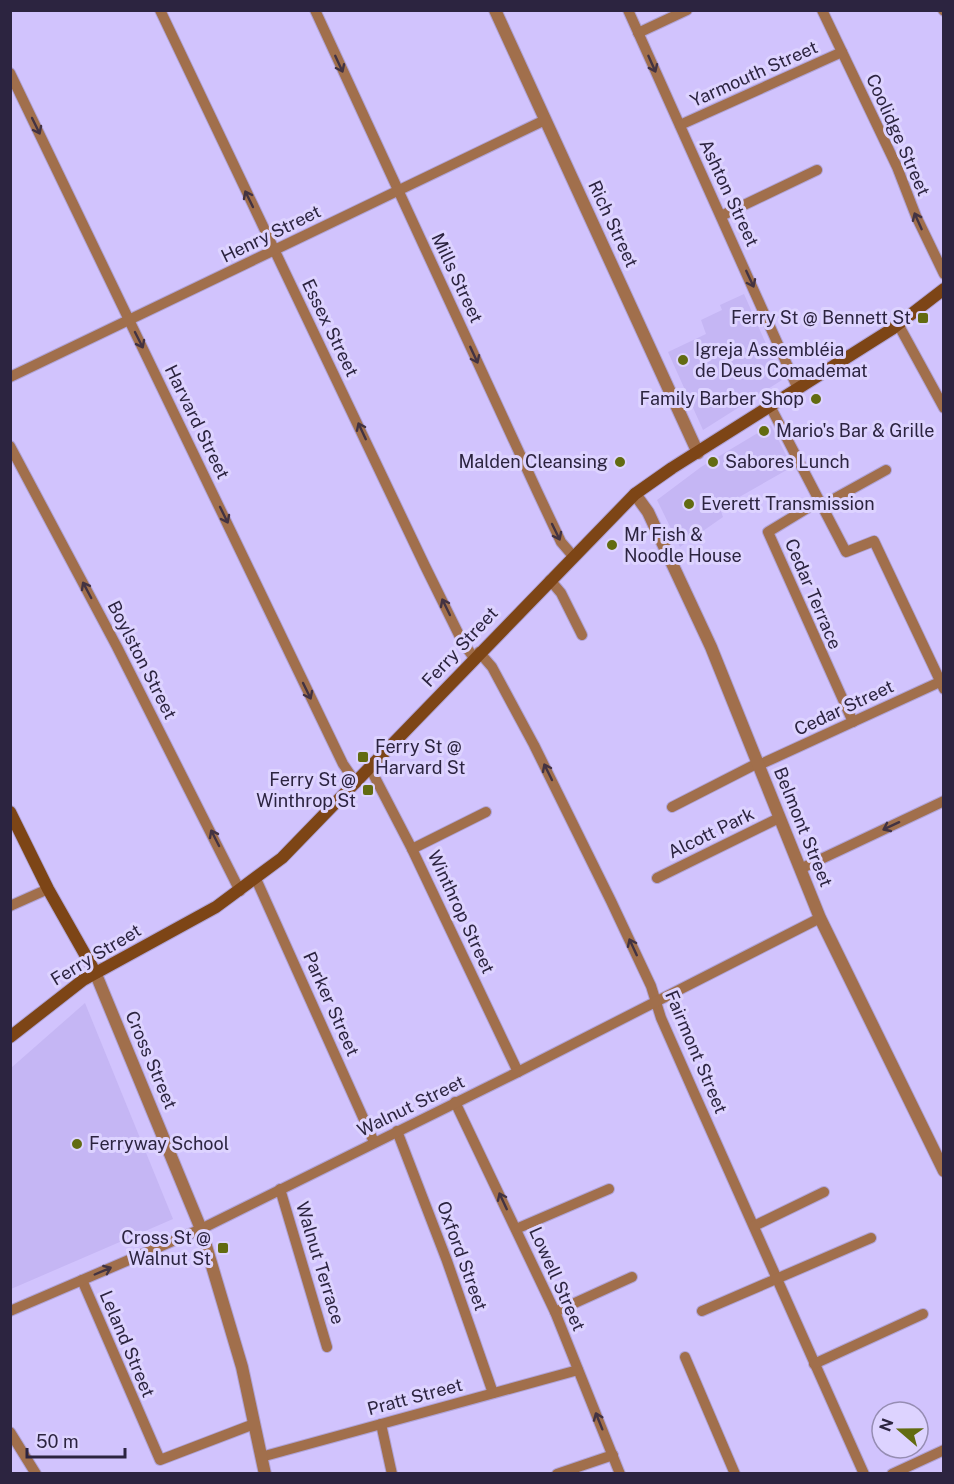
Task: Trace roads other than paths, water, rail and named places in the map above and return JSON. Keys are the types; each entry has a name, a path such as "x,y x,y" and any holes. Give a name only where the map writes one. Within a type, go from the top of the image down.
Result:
{"main road":[{"name":"Ferry Street","path":"10,1037 52,1002 95,972 184,925 240,891 282,858 635,494 898,324 944,289"},
{"name":"Cross Street","path":"10,812 48,889 95,972"}],"street":[{"name":"Essex Street","path":"160,10 458,632 477,655"},
{"name":"Mills Street","path":"315,10 561,542 573,556"},
{"name":"Rich Street","path":"495,10 698,453"},
{"name":"Ashton Street","path":"628,10 798,389"},
{"path":"638,33 687,10"},
{"name":"Coolidge Street","path":"822,10 944,274"},
{"name":"Yarmouth Street","path":"680,125 842,52"},
{"name":"Harvard Street","path":"10,74 343,764 356,783"},
{"name":"Henry Street","path":"10,376 275,252 545,120"},
{"path":"721,216 817,170"},
{"path":"898,324 944,408"},
{"path":"770,406 846,552 874,541 942,683"},
{"name":"Boylston Street","path":"10,446 117,647 240,891"},
{"path":"820,503 886,470"},
{"name":"Belmont Street","path":"635,494 648,512 711,647 820,918 938,1148 944,1172"},
{"name":"Cedar Terrace","path":"820,503 768,532 853,722"},
{"path":"550,580 561,593 582,635"},
{"name":"Fairmont Street","path":"477,655 492,667 534,745 611,901 864,1473"},
{"name":"Cedar Street","path":"672,807 758,764 942,683"},
{"name":"Winthrop Street","path":"370,768 412,849 518,1072"},
{"path":"800,869 944,801"},
{"path":"412,849 486,812"},
{"name":"Alcott Park","path":"657,878 779,818"},
{"name":"Parker Street","path":"256,879 374,1142"},
{"path":"10,906 48,889"},
{"name":"Walnut Street","path":"10,1311 201,1228 518,1072 820,918"},
{"name":"Cross Street","path":"95,972 201,1228 242,1367 265,1473"},
{"name":"Lowell Street","path":"455,1102 555,1312 620,1473"},
{"name":"Oxford Street","path":"397,1131 447,1261 493,1393"},
{"name":"Walnut Terrace","path":"280,1189 327,1347"},
{"path":"516,1229 609,1189"},
{"path":"754,1226 824,1192"},
{"path":"702,1311 871,1238"},
{"path":"555,1312 632,1277"},
{"name":"Leland Street","path":"82,1280 160,1460 254,1424"},
{"path":"814,1364 923,1314"},
{"path":"685,1357 735,1473"},
{"name":"Pratt Street","path":"261,1457 578,1370"},
{"path":"381,1424 392,1473"},
{"path":"10,1432 36,1473"},
{"path":"892,1473 944,1450"},
{"path":"557,1473 613,1455"}],"place":[{"name":"Ferry St @ Bennett St","path":"923,318"},
{"name":"Igreja Assembléia de Deus Comademat","path":"683,360"},
{"name":"Family Barber Shop","path":"816,399"},
{"name":"Mario's Bar & Grille","path":"764,431"},
{"name":"Malden Cleansing","path":"620,462"},
{"name":"Sabores Lunch","path":"713,462"},
{"name":"Everett Transmission","path":"689,504"},
{"name":"Mr Fish & Noodle House","path":"612,545"},
{"name":"Ferry St @ Harvard St","path":"363,757"},
{"name":"Ferry St @ Winthrop St","path":"368,790"},
{"name":"Ferryway School","path":"77,1144"},
{"name":"Cross St @ Walnut St","path":"223,1248"}]}
